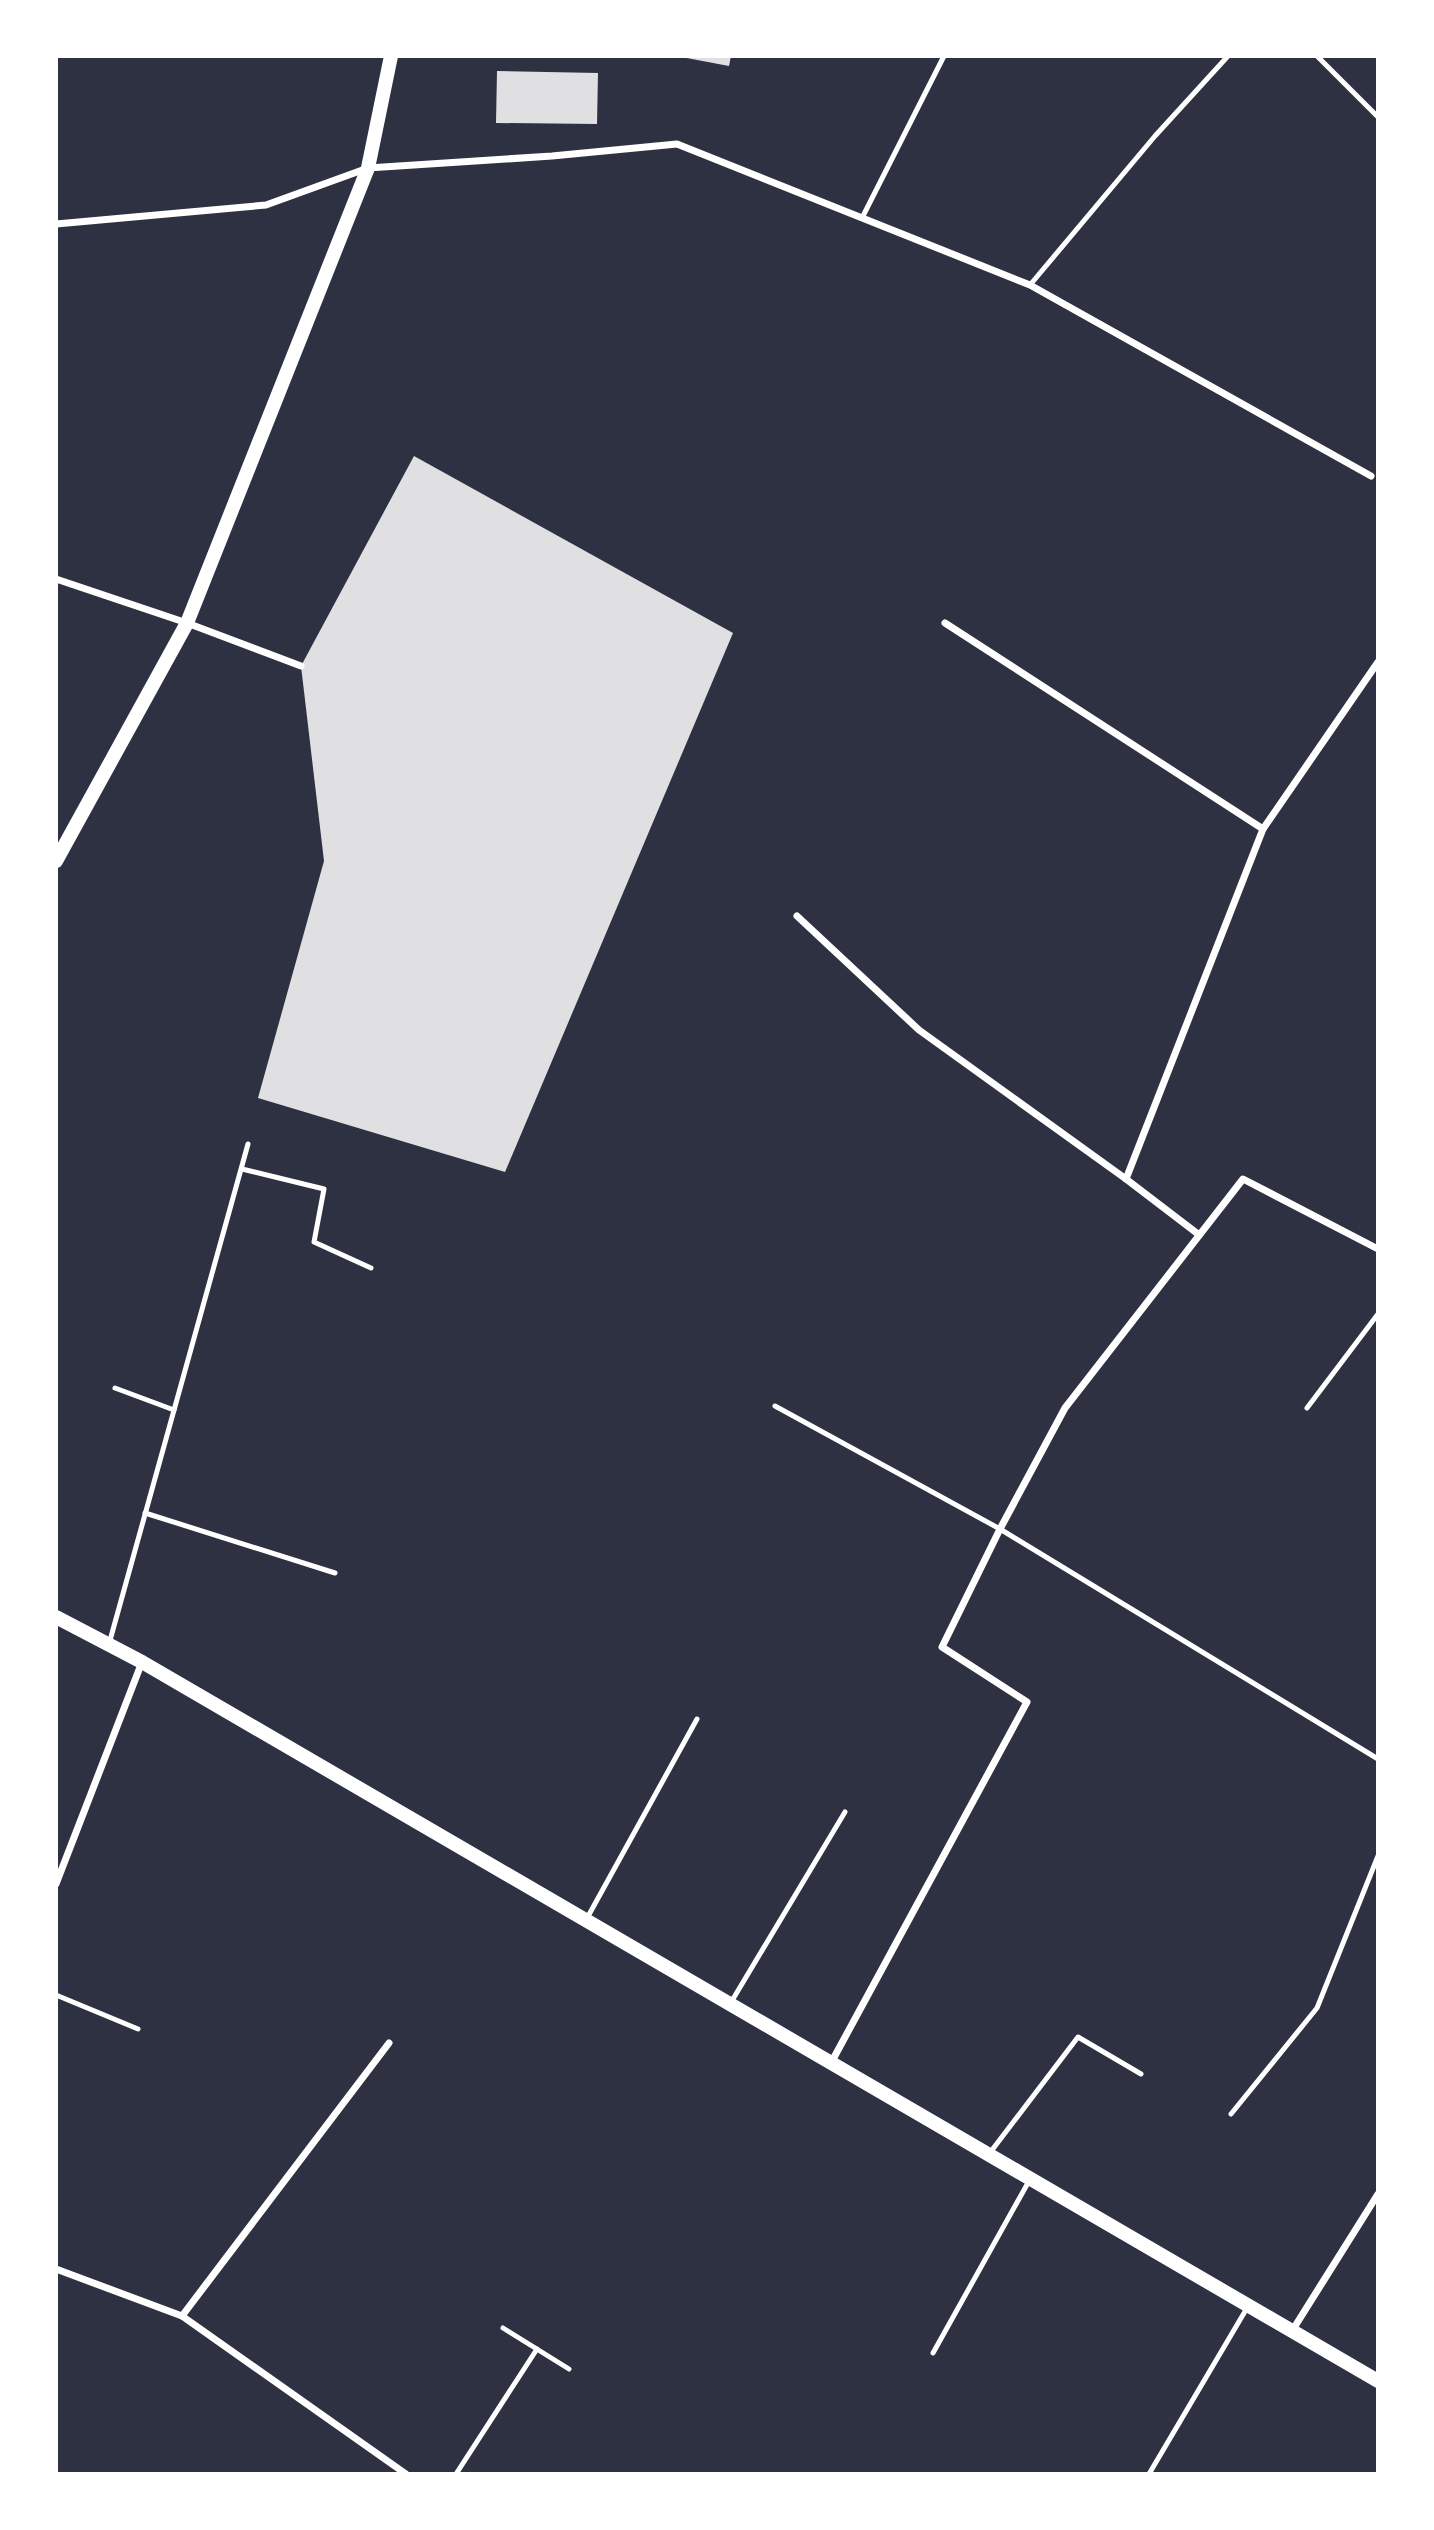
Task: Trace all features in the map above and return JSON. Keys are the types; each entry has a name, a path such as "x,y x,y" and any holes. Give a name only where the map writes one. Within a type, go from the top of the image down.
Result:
{"main road":[{"path":"56,860 187,623 368,168 391,56"},
{"path":"56,1616 142,1662 1378,2381"}],"street":[{"path":"56,224 266,205 368,168 552,156 677,144 1030,285 1371,476"},
{"path":"56,579 187,623 301,666"},
{"path":"945,623 1263,829"},
{"path":"1126,1179 1263,829 1378,662"},
{"path":"797,916 919,1030 1198,1234"},
{"path":"831,2063 1027,1702 942,1647 1065,1408 1243,1179 1378,1249"},
{"path":"56,1884 142,1662"},
{"path":"182,2316 389,2043"},
{"path":"1292,2331 1378,2194"},
{"path":"56,2269 182,2316 406,2474"}],"lane":[{"path":"862,218 944,56"},
{"path":"1030,285 1156,136 1228,56"},
{"path":"1317,56 1378,117"},
{"path":"109,1644 248,1144"},
{"path":"242,1169 324,1189 314,1242 371,1268"},
{"path":"1307,1408 1378,1314"},
{"path":"115,1388 174,1410"},
{"path":"775,1406 1000,1530 1378,1759"},
{"path":"145,1513 335,1573"},
{"path":"586,1920 697,1719"},
{"path":"730,2004 845,1812"},
{"path":"1231,2114 1317,2008 1378,1856"},
{"path":"56,1995 138,2029"},
{"path":"989,2154 1078,2037 1141,2074"},
{"path":"933,2353 1030,2178"},
{"path":"1149,2474 1248,2305"},
{"path":"503,2328 569,2370"},
{"path":"456,2474 537,2349"}],"building":[{"path":"676,56 731,56 729,66"},
{"path":"497,71 598,73 597,124 496,123"},
{"path":"414,456 733,633 505,1172 258,1098 324,861 301,666"}]}
